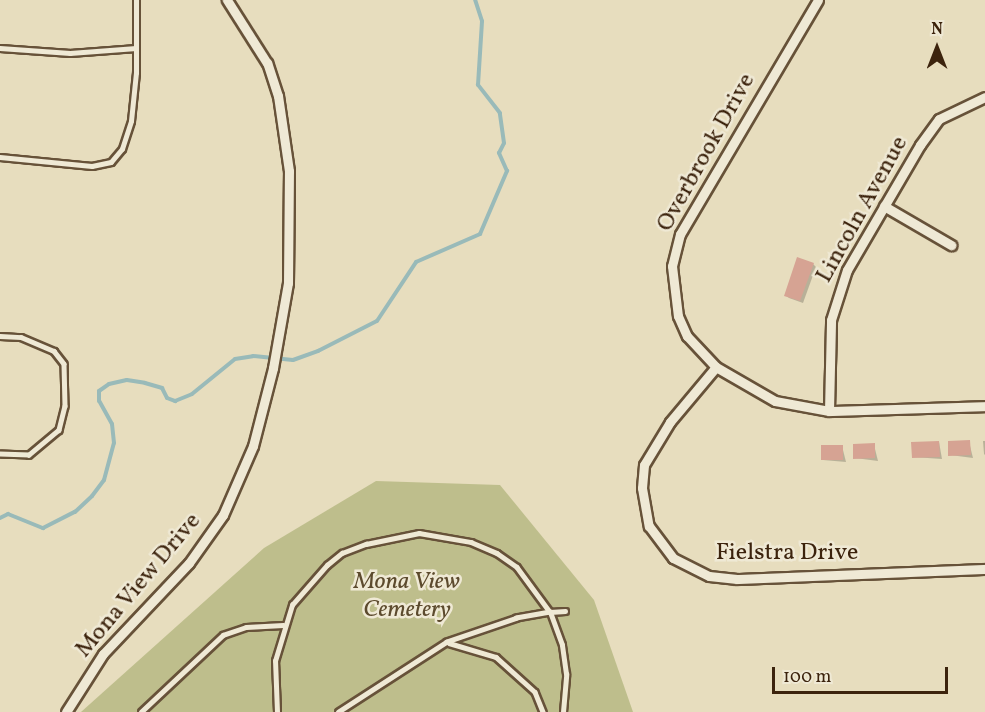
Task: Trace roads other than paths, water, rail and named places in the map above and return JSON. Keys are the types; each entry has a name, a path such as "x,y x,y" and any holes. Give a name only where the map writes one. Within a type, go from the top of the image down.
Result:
{"street":[{"name":"Mona View Drive","path":"66,712 103,654 189,563 223,515 253,446 273,368 288,283 288,160 278,96 267,63 227,0"},
{"name":"Overbrook Drive","path":"818,0 680,234 675,250 672,280 678,316 687,336 716,367 775,401 829,411 985,406"},
{"name":"Lincoln Avenue","path":"829,411 829,350 836,300 847,270 920,145 939,119 985,97"},
{"path":"884,206 951,245"},
{"name":"Fielstra Drive","path":"716,367 670,422 644,465 642,488 649,526 673,558 709,576 737,579 985,569"}],"lane":[{"path":"0,157 92,166 111,162 122,149 131,121 136,48 136,0"},
{"path":"0,48 70,53 136,48"},
{"path":"0,336 21,337 54,351 64,364 65,406 59,430 29,455 0,454"},
{"path":"277,712 273,684 283,625 305,587 342,553 398,535 419,533 443,535 496,553 533,585 550,612 565,664 563,712"},
{"path":"339,712 447,642 517,618 565,610"},
{"path":"141,712 223,635 246,627 283,625"},
{"path":"447,642 495,657 535,692 543,712"}],"waterway":[{"path":"0,518 8,514 43,528 75,512 92,496 104,480 114,443 112,424 99,401 99,391 109,384 127,380 145,383 162,388 167,398 175,401 192,394 235,359 253,356 293,360 318,351 377,321 416,262 480,234 507,171 499,153 504,143 500,113 478,85 482,21 475,0"}],"park label":[{"name":"Mona View Cemetery","path":"407,597"}]}
